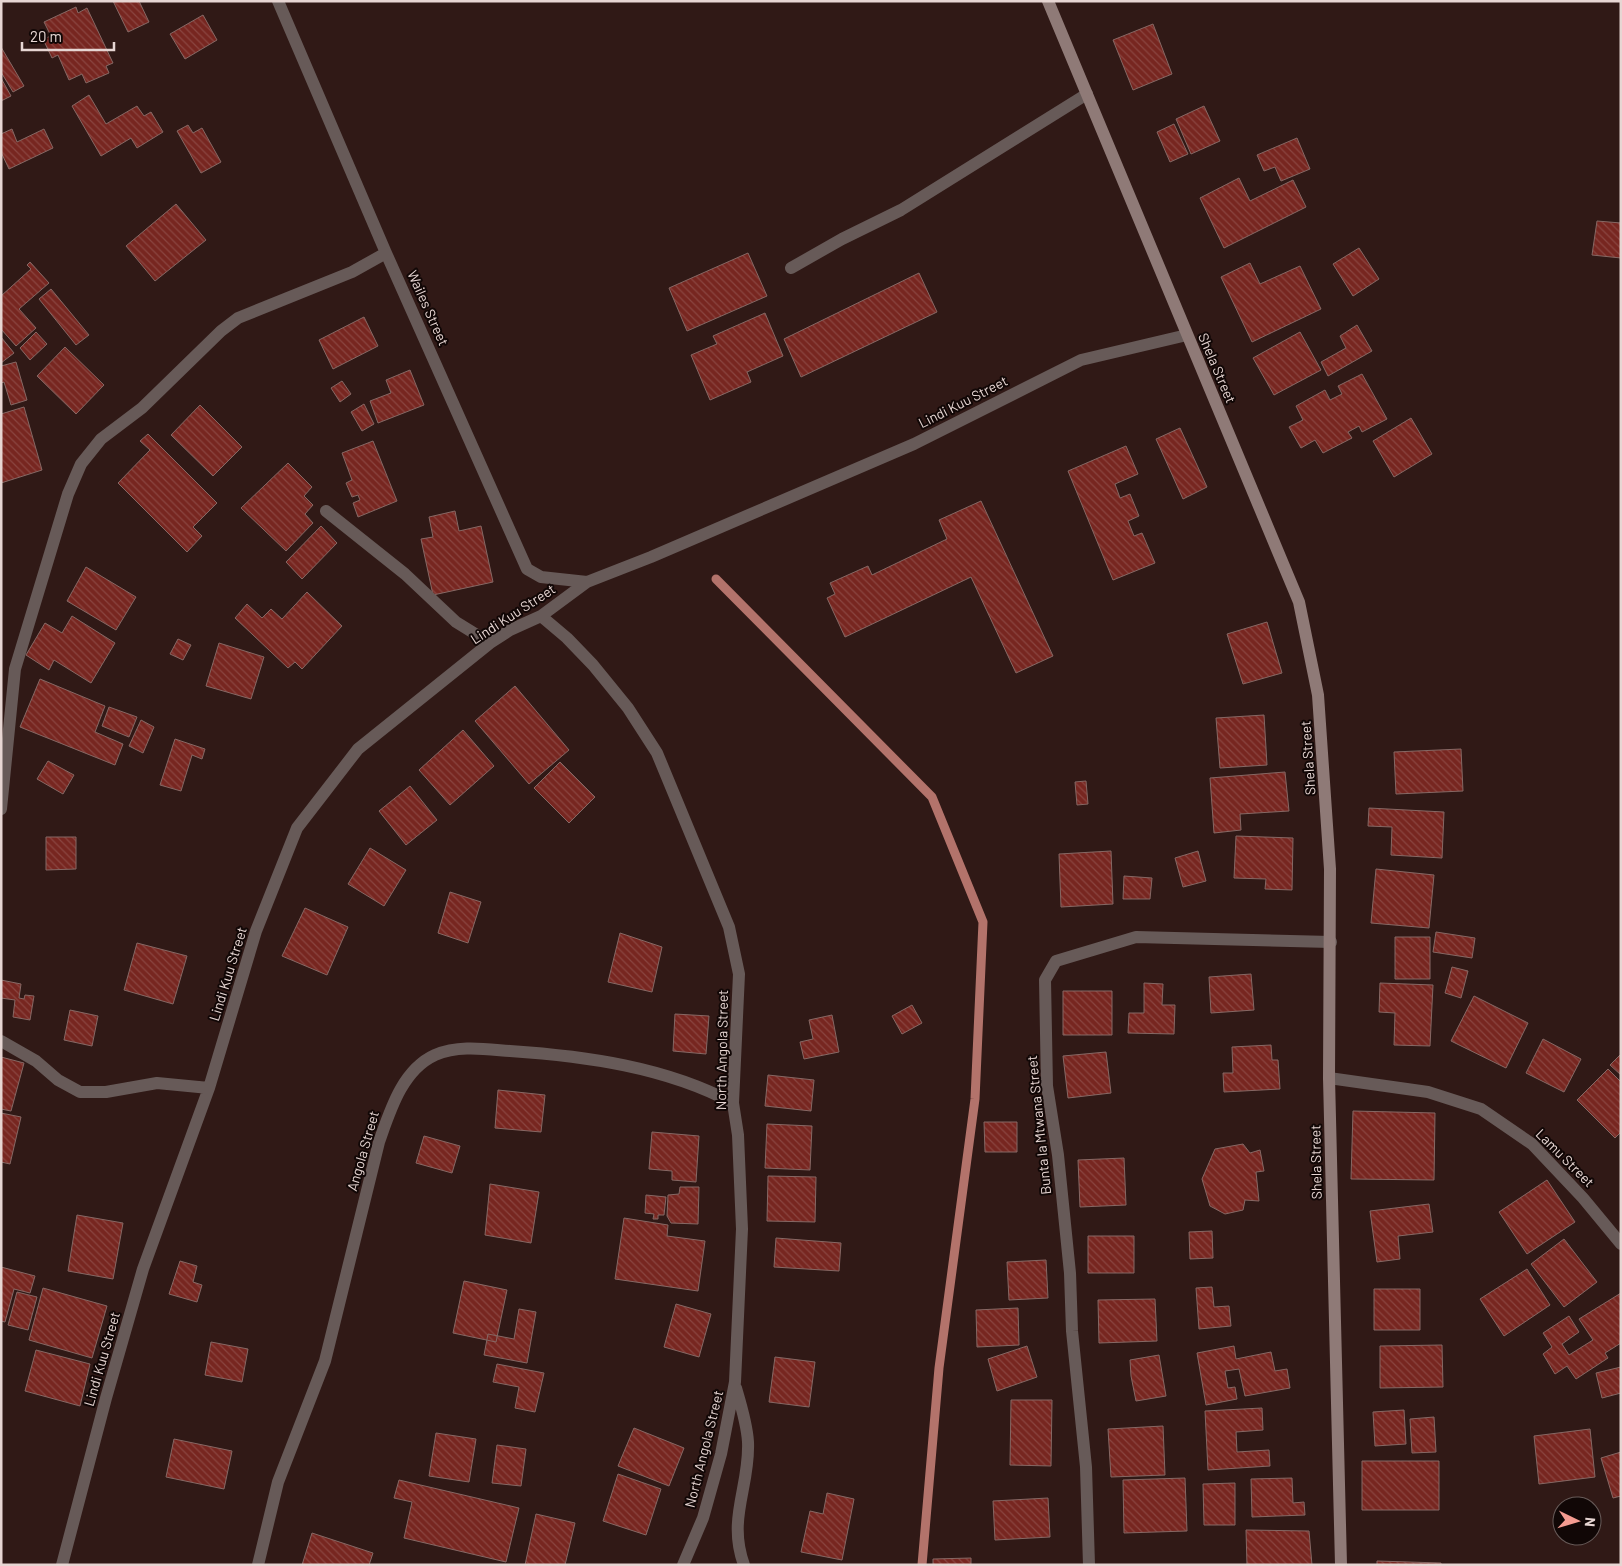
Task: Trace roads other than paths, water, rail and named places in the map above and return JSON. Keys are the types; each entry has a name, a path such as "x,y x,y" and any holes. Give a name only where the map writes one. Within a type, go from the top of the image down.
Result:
{"main road":[{"name":"Shela Street","path":"1048,1 1299,602 1318,695 1330,869 1329,1078 1341,1565"}],"street":[{"name":"Wailes Street","path":"278,1 386,253 528,569 541,577 587,582"},
{"path":"791,268 842,239 901,210 1087,94"},
{"path":"1,809 15,669 68,494 81,464 102,439 142,408 221,331 238,318 352,272 386,253"},
{"name":"Lindi Kuu Street","path":"62,1565 106,1398 143,1269 208,1088 256,931 297,828 358,749 490,644 510,630 541,616 587,582 651,557 914,444 1081,360 1187,334"},
{"path":"326,511 351,534 405,574 456,622 490,644"},
{"name":"North Angola Street","path":"541,616 567,638 593,665 628,708 657,753 729,927 738,974 733,1103 738,1135 742,1229 735,1382 721,1454 703,1518 683,1565"},
{"name":"Bunta la Mtwana Street","path":"1089,1565 1086,1467 1072,1330 1070,1273 1058,1155 1046,1086 1046,980 1056,961 1076,953 1136,937 1331,942"},
{"path":"1,1041 36,1061 58,1080 80,1092 106,1092 156,1083 208,1088"},
{"name":"Angola Street","path":"258,1565 278,1482 325,1361 379,1142 390,1111 407,1077 434,1056 460,1048 566,1055 666,1075 708,1090 733,1103"},
{"name":"Lamu Street","path":"1329,1078 1428,1092 1481,1109 1532,1144 1584,1198 1621,1244"},
{"path":"735,1382 748,1441 736,1526 737,1544 744,1565"}],"waterway":[{"path":"716,579 932,797 983,922 975,1099 939,1368 922,1565"}]}
